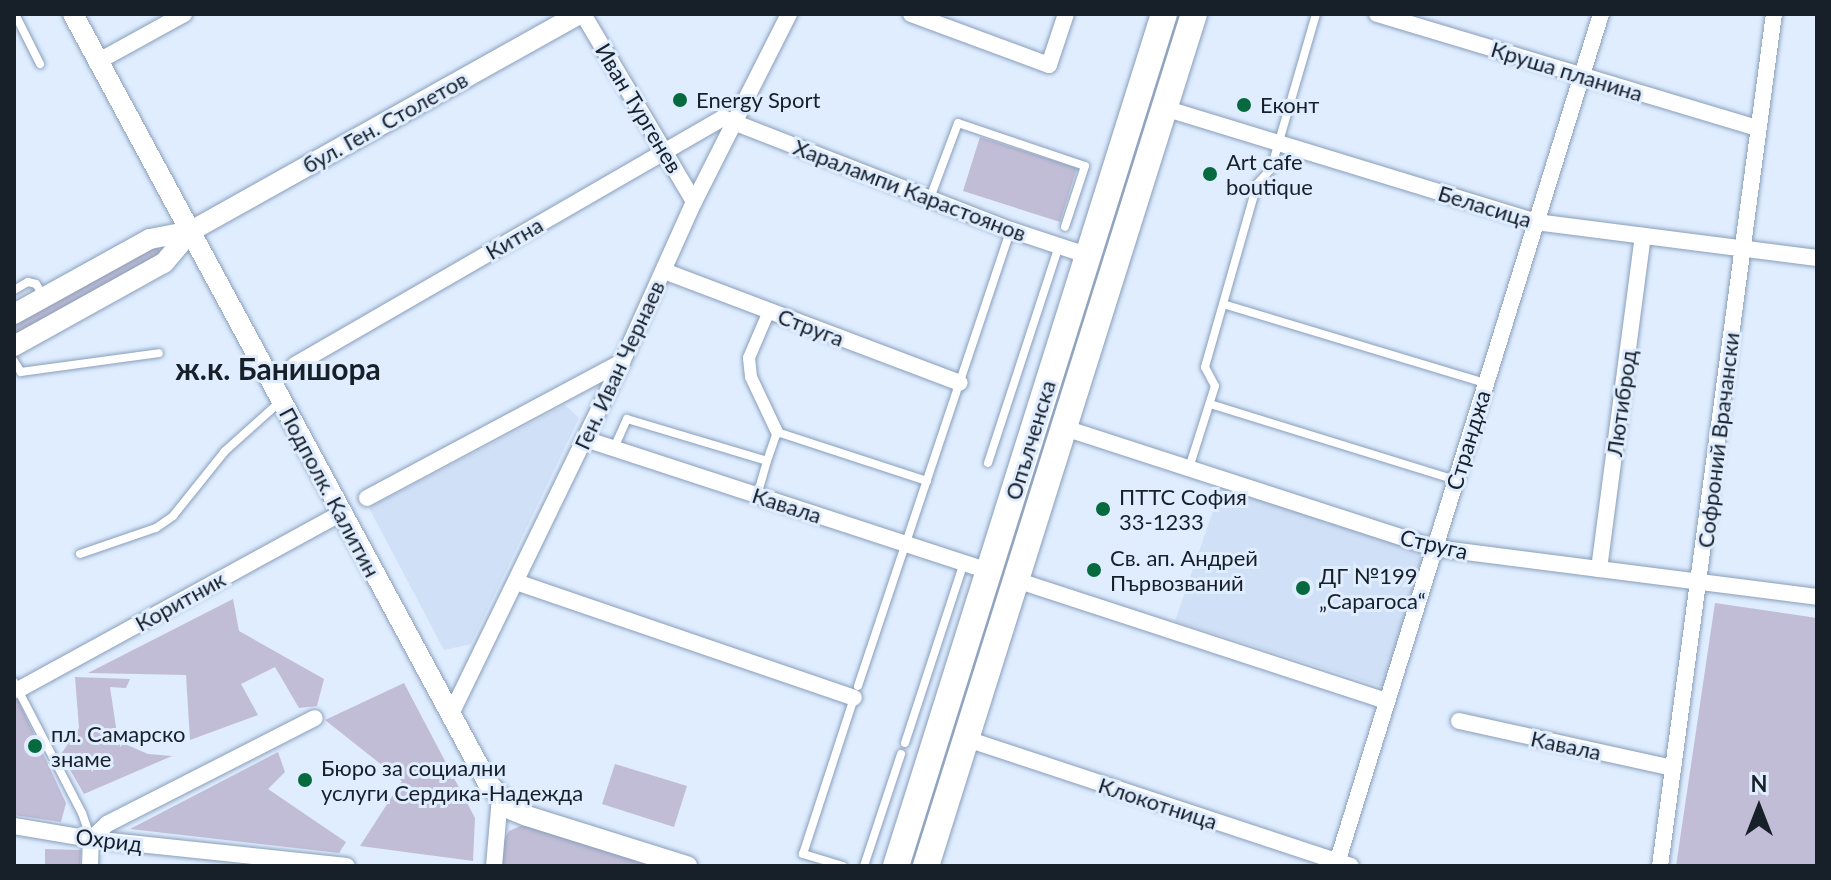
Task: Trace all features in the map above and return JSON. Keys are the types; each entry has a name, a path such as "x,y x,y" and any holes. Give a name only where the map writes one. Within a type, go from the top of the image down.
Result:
{"main road":[{"name":"Опълченска","path":"896,866 1164,14"},
{"name":"Опълченска","path":"926,866 1194,14"}],"street":[{"name":"Подполк. Калитин","path":"73,14 450,716 500,798"},
{"path":"99,61 184,14"},
{"name":"Иван Тургенев","path":"581,14 694,202"},
{"name":"бул. Ген. Столетов","path":"14,314 150,239 191,231 581,14"},
{"name":"Ген. Иван Чернаев","path":"450,716 622,362 694,202 789,14"},
{"path":"922,16 1049,65 1066,14"},
{"name":"Круша планина","path":"1377,14 1758,128"},
{"name":"Странджа","path":"1341,865 1387,701 1601,14"},
{"name":"Софроний Врачански","path":"1660,866 1774,14"},
{"name":"Беласица","path":"1164,108 1536,222 1817,258"},
{"name":"Китна","path":"295,365 723,118 735,122"},
{"name":"Харалампи Карастоянов","path":"735,122 929,199 1086,255"},
{"name":"бул. Ген. Столетов","path":"14,346 164,263 191,231"},
{"name":"Лютиброд","path":"1599,569 1643,236"},
{"name":"Струга","path":"664,271 960,383"},
{"path":"769,311 749,358 751,377 777,432"},
{"path":"367,498 622,362"},
{"name":"Струга","path":"1065,428 1435,548 1817,597"},
{"name":"Кавала","path":"585,439 989,571"},
{"name":"Коритник","path":"16,686 341,513"},
{"path":"1016,580 1387,701"},
{"path":"516,582 856,692"},
{"path":"90,866 91,839 107,824 315,718"},
{"name":"Кавала","path":"1459,721 1673,768"},
{"name":"Клокотница","path":"967,739 1341,865"},
{"path":"494,866 500,798"},
{"path":"500,798 512,810 537,820 687,866"},
{"name":"Охрид","path":"14,826 232,860 347,866"}],"lane":[{"path":"15,14 40,64"},
{"path":"1189,469 1215,386 1205,367 1257,184 1271,169 1316,14"},
{"path":"929,199 958,123 1085,166 1065,227"},
{"path":"843,866 803,854 1011,230"},
{"path":"988,463 1059,246"},
{"path":"14,290 28,282 36,284 45,297"},
{"path":"1223,304 1485,383"},
{"path":"14,361 21,372 159,353"},
{"path":"80,554 156,528 173,516 225,451 282,401"},
{"path":"1210,404 1455,480"},
{"path":"614,449 627,419 767,461"},
{"path":"756,495 777,432 927,481"},
{"path":"905,743 964,563"},
{"path":"16,686 82,813 91,839"},
{"path":"864,866 901,754"}],"shaded area":[{"path":"980,137 1077,168 1060,222 963,191"},
{"path":"152,246 158,246 161,254 14,337 14,324"},
{"path":"565,405 579,418 471,644 444,650 369,508"},
{"name":"ДГ №199 „Сарагоса“","path":"1222,485 1429,554 1386,688 1175,621"},
{"path":"233,599 239,631 324,679 317,706 299,708 275,667 241,684 258,715 190,740 186,675 88,673"},
{"path":"1715,603 1817,618 1817,866 1676,866"},
{"path":"75,677 130,679 126,688 110,687 118,741 148,754 172,756 84,794 61,754 79,728"},
{"path":"404,683 475,818 473,861 360,846 402,781 325,720"},
{"name":"пл. Самарско знаме","path":"14,691 66,803 61,822 14,815"},
{"path":"278,752 285,772 268,789 346,842 339,853 130,829"},
{"path":"615,764 687,786 674,827 602,804"},
{"path":"525,824 666,866 497,866 501,845 509,831"},
{"path":"45,849 81,850 80,866 45,866"}],"place":[{"name":"Energy Sport","path":"680,100"},
{"name":"Еконт","path":"1244,105"},
{"name":"Art cafe boutique","path":"1210,174"},
{"name":"ПТТС София 33-1233","path":"1103,509"},
{"name":"Св. ап. Андрей Първозваний","path":"1094,570"},
{"name":"ДГ №199 „Сарагоса“","path":"1303,588"},
{"name":"пл. Самарско знаме","path":"35,746"},
{"name":"Бюро за социални услуги Сердика-Надежда","path":"305,780"}],"district":[{"name":"ж.к. Банишора","path":"278,368"}]}
